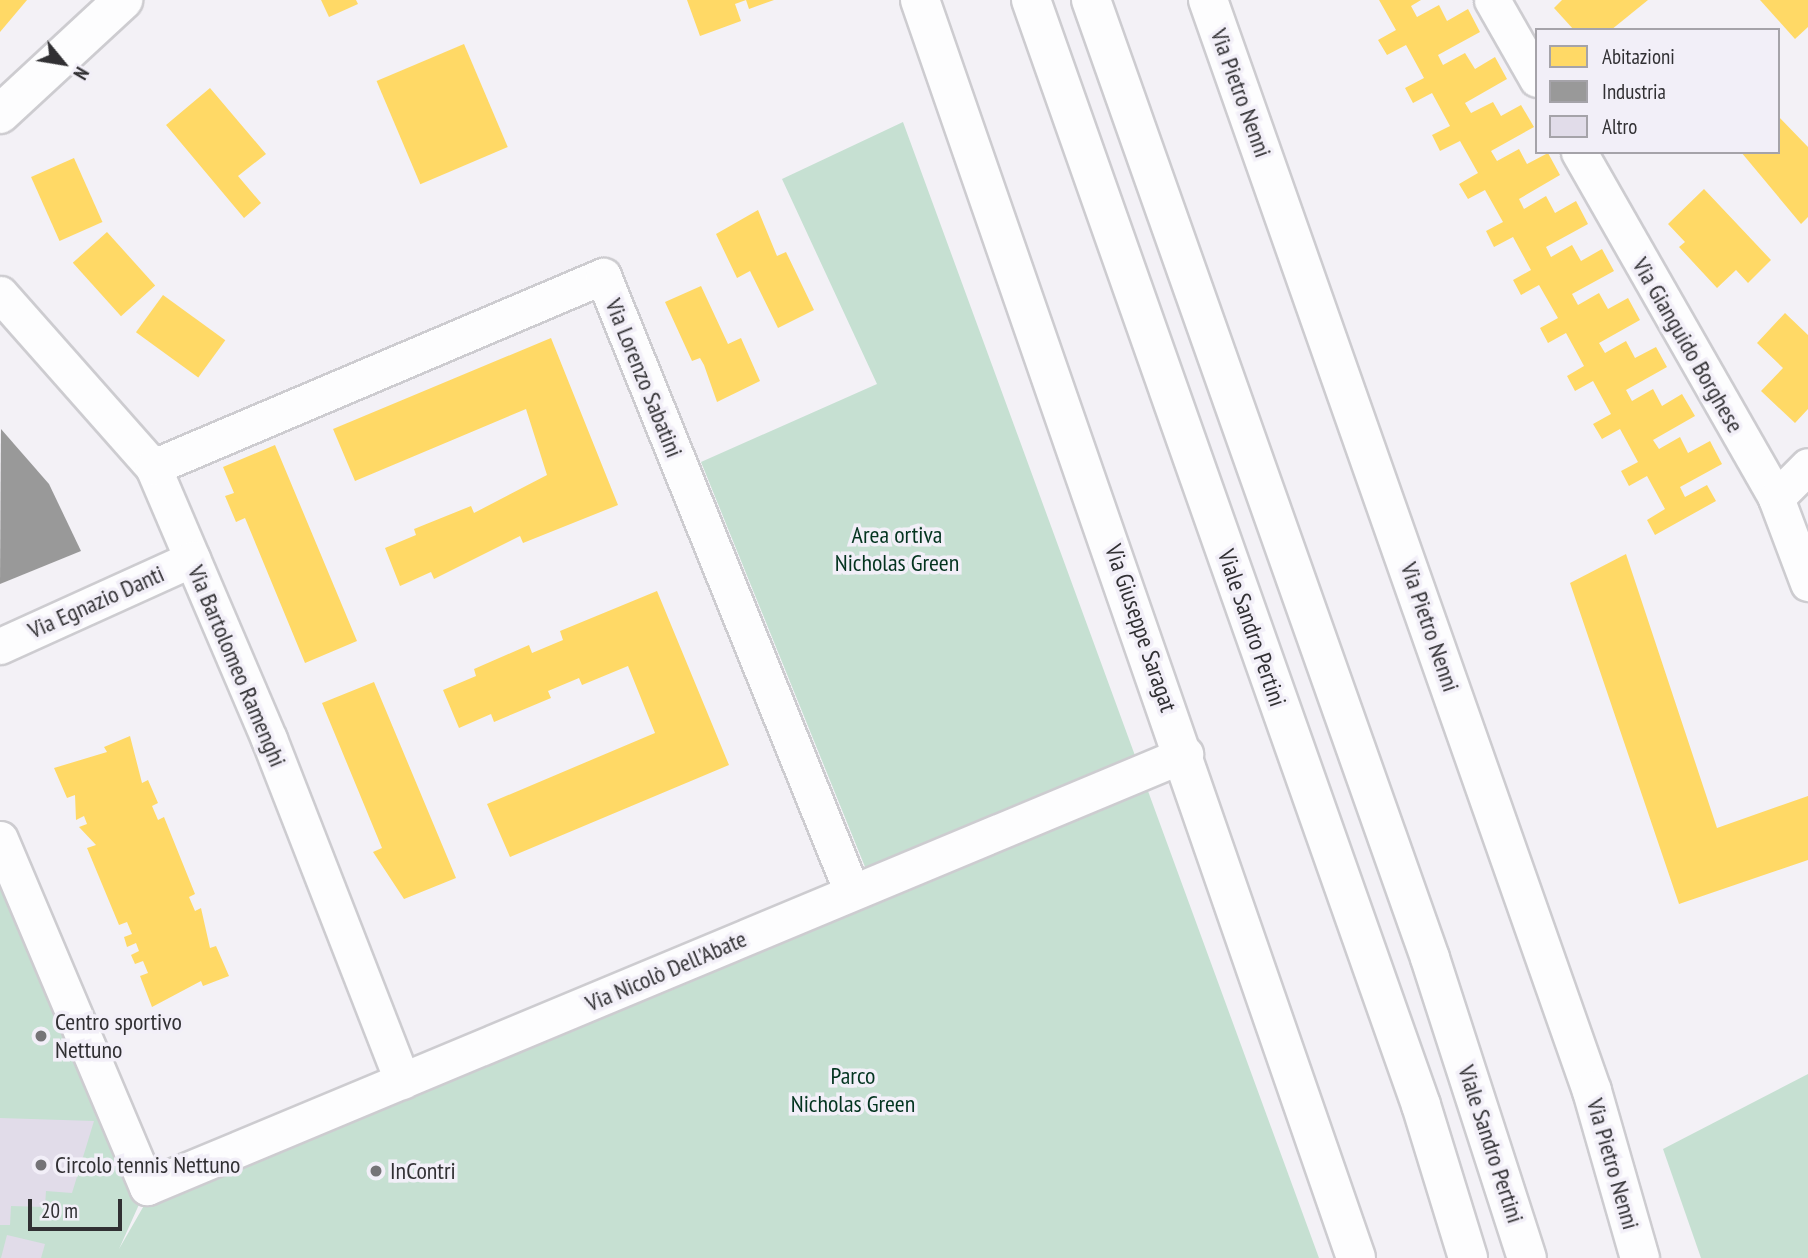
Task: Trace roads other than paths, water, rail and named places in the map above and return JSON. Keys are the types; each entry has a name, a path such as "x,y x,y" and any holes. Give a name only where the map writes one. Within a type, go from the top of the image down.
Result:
{"main road":[{"path":"0,114 123,0"},
{"name":"Via Giuseppe Saragat","path":"920,0 1185,754 1356,1258"},
{"name":"Viale Sandro Pertini","path":"1031,0 1421,1105 1468,1258"},
{"name":"Viale Sandro Pertini","path":"1091,0 1439,983 1527,1258"},
{"name":"Via Pietro Nenni","path":"1208,0 1592,1091 1640,1258"}],"street":[{"path":"1492,0 1535,75"},
{"name":"Via Gianguido Borghese","path":"1580,154 1776,498 1808,583"},
{"name":"Via Lorenzo Sabatini","path":"153,467 603,276 852,892"},
{"name":"Via Bartolomeo Ramenghi","path":"0,294 153,467 402,1081"},
{"path":"1776,498 1808,466"},
{"name":"Via Egnazio Danti","path":"0,646 192,559"},
{"name":"Via Nicolò Dell'Abate","path":"0,839 147,1187 1185,754"}],"place":[{"name":"Centro sportivo Nettuno","path":"41,1036"},
{"name":"Circolo tennis Nettuno","path":"41,1165"},
{"name":"InContri","path":"376,1171"}],"park label":[{"name":"Area ortiva Nicholas Green","path":"897,549"},
{"name":"Parco Nicholas Green","path":"853,1090"}]}
